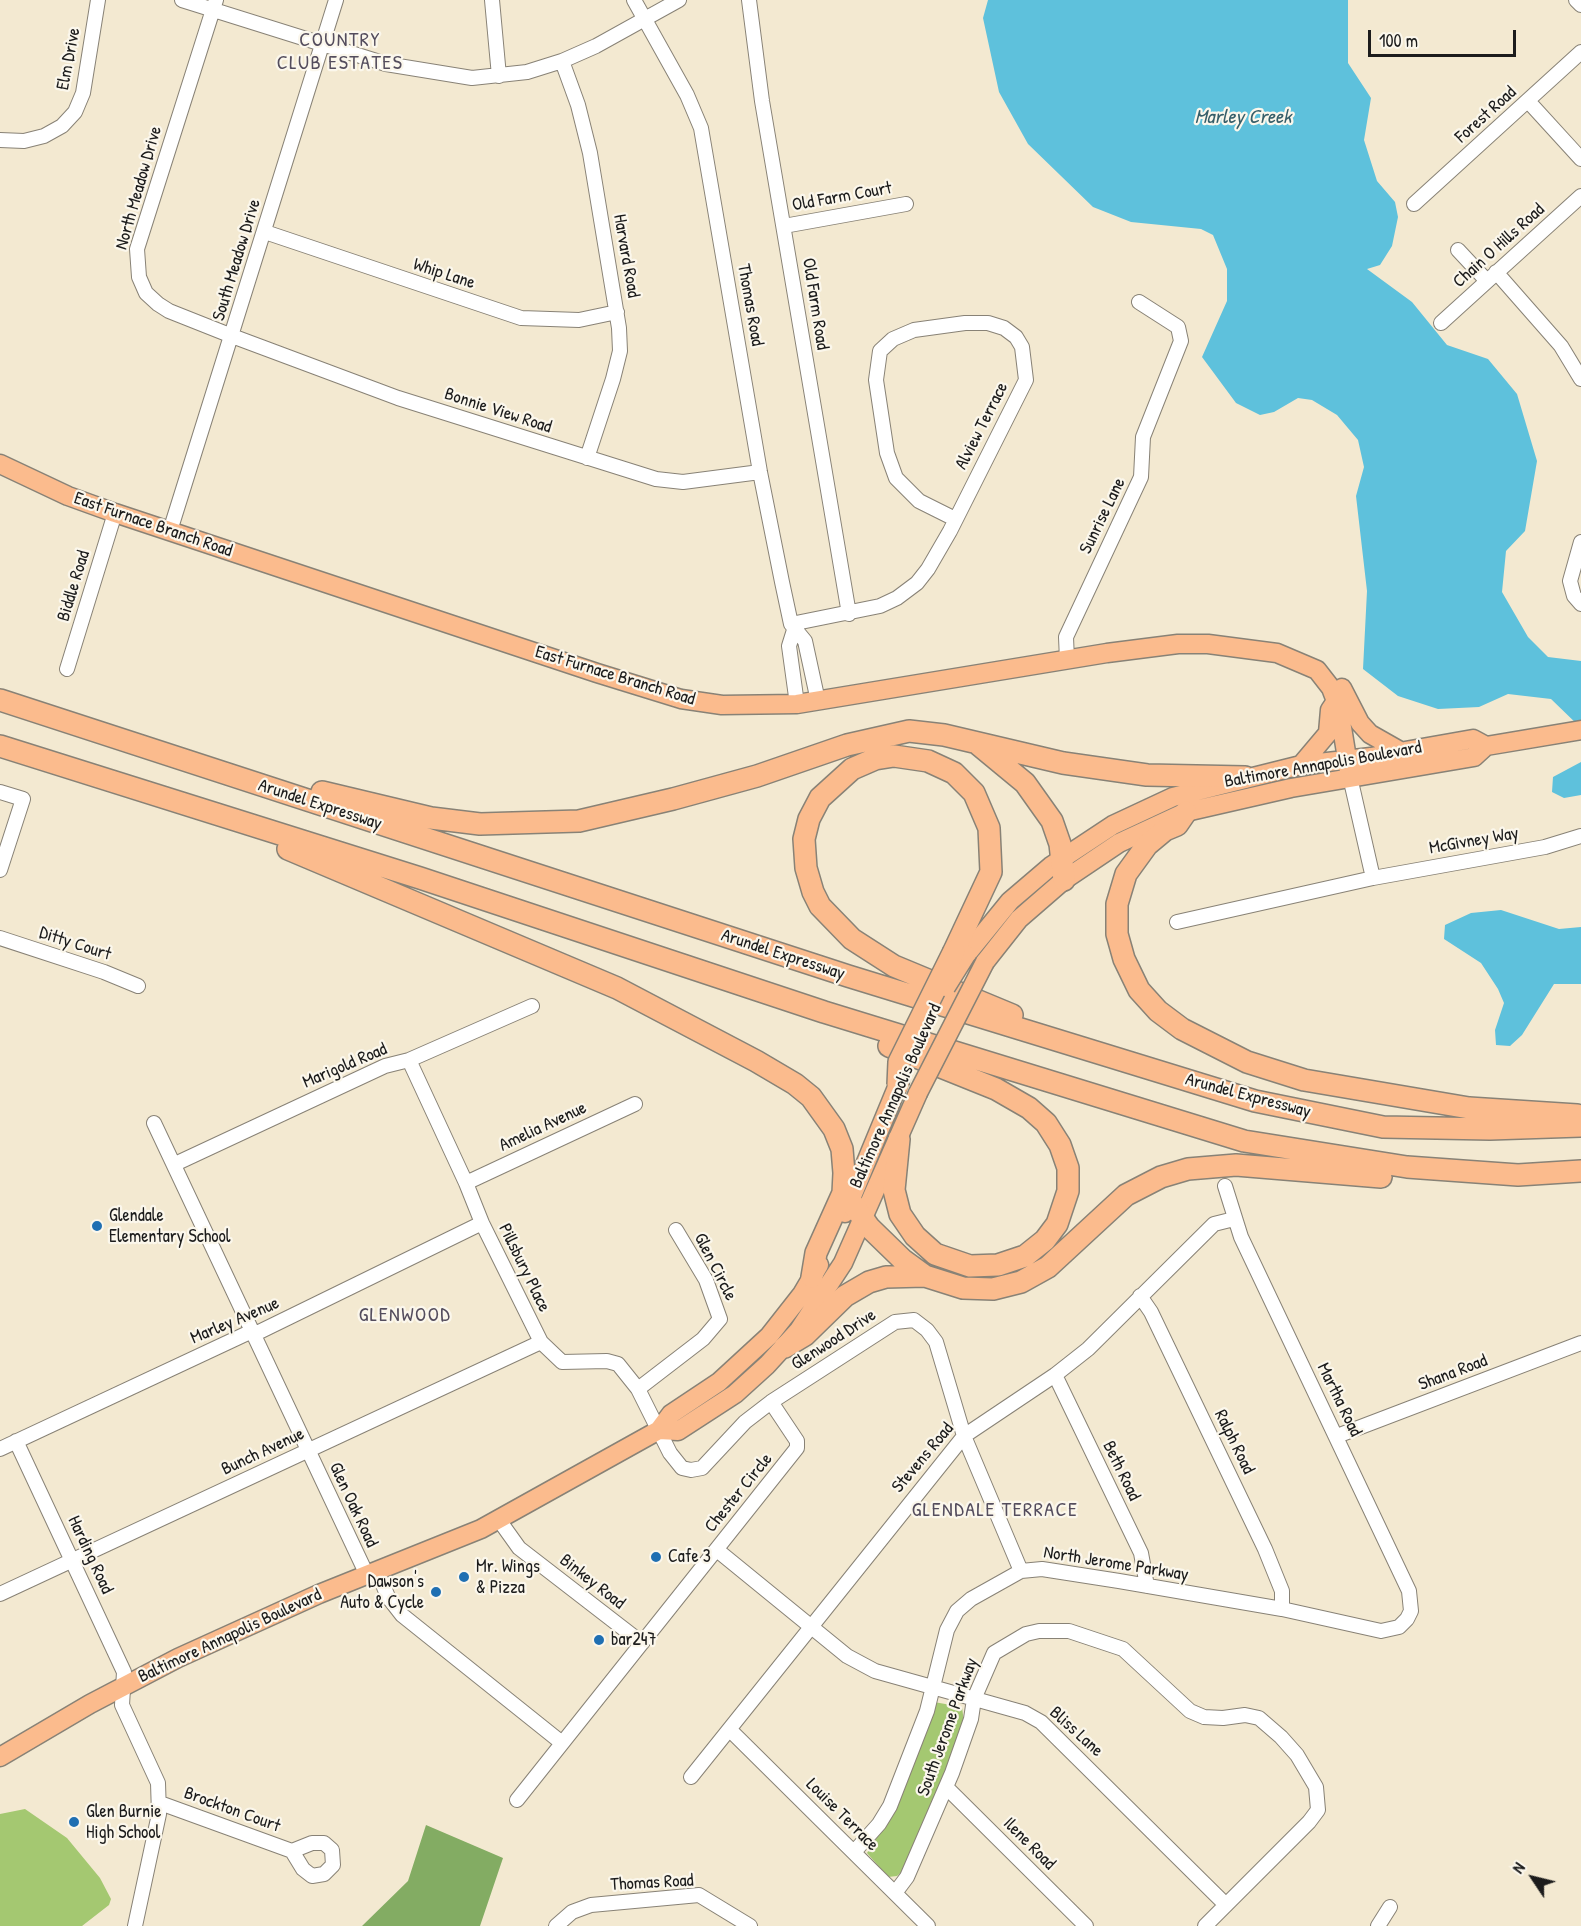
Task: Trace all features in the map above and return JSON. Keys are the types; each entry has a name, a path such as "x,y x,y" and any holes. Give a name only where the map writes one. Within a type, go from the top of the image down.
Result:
{"highway":[{"name":"Arundel Expressway","path":"0,700 1047,1039 1255,1101 1383,1127 1490,1129 1581,1125"},
{"path":"199,765 278,780 431,818 480,824 542,824 579,821 673,799 757,776 847,745 909,731 976,743 1063,764 1137,774 1245,777"},
{"path":"976,743 1036,796 1052,822 1060,844 1064,880"},
{"path":"0,746 240,820 824,1012 1244,1142 1407,1167 1518,1175 1581,1171"},
{"path":"898,1085 899,1062 960,953 991,872 989,828 974,793 954,773 928,761 894,756 875,759 852,769 820,798 809,819 804,839 806,868 820,906 852,939 894,966 1020,1019 1047,1039"},
{"path":"1186,812 1176,825 1165,830 1147,845 1130,867 1120,889 1117,924 1124,959 1139,990 1158,1011 1182,1029 1247,1062 1304,1080 1469,1108 1581,1115"},
{"path":"240,820 257,837 390,890 617,988 795,1084 823,1110 842,1149 843,1193 816,1253 812,1277"},
{"path":"824,1012 837,1026 996,1089 1029,1108 1046,1123 1060,1145 1068,1168 1068,1191 1057,1224 1045,1240 1025,1256 998,1265 970,1266 935,1254 915,1236 900,1214 894,1190 898,1139"},
{"path":"785,1347 805,1335 856,1289 886,1277 925,1276 963,1288 993,1289 1021,1282 1048,1267 1126,1196 1161,1177 1188,1169 1236,1165 1467,1183 1483,1173"},
{"path":"850,1200 888,1246 925,1276"}],"main road":[{"name":"East Furnace Branch Road","path":"0,464 68,496 115,513 681,699 722,705 797,704 1117,652 1208,644 1277,653 1317,670 1333,671 1360,723 1370,734 1400,750"},
{"path":"1317,670 1337,700 1350,769"},
{"path":"1301,765 1328,733 1330,710 1337,700"},
{"name":"Baltimore Annapolis Boulevard","path":"960,953 1010,902 1061,858 1140,810 1183,794 1301,765 1350,769 1474,757 1486,746 1575,731"},
{"name":"Baltimore Annapolis Boulevard","path":"659,1430 678,1431 711,1410 754,1378 785,1347 832,1283 918,1093 985,962 1019,919 1064,880 1119,843 1186,812 1350,769 1400,750 1473,739 1486,746"},
{"name":"Baltimore Annapolis Boulevard","path":"0,1757 123,1686 250,1624 443,1546 499,1520 659,1430 671,1414 719,1382 769,1336 812,1277 850,1200 898,1085"}],"street":[{"name":"Elm Drive","path":"0,140 24,141 44,136 62,126 75,112 83,93 98,0"},
{"path":"182,0 214,4 386,64 472,78 527,72 562,60 596,46 679,0"},
{"name":"South Meadow Drive","path":"170,531 336,0"},
{"path":"492,0 499,76"},
{"name":"Thomas Road","path":"634,0 687,95 701,128 760,472 792,627 789,646 797,704"},
{"name":"Old Farm Road","path":"749,0 762,101 849,614"},
{"path":"1576,0 1581,5"},
{"name":"North Meadow Drive","path":"214,4 136,249 136,262 146,293 158,304 169,311 232,336"},
{"name":"Forest Road","path":"1414,204 1581,52"},
{"name":"Harvard Road","path":"562,60 579,105 590,153 617,312 620,351 587,458"},
{"path":"1528,101 1581,159"},
{"name":"Chain O Hills Road","path":"1441,323 1581,196"},
{"name":"Old Farm Court","path":"784,226 906,204"},
{"name":"Whip Lane","path":"265,232 521,318 579,320 617,312"},
{"path":"1458,250 1491,276 1562,346 1581,377"},
{"name":"Sunrise Lane","path":"1067,660 1066,637 1141,477 1143,437 1181,341 1178,327 1139,302"},
{"name":"Alview Terrace","path":"792,627 849,614 897,598 917,583 928,569 955,519 1026,380 1022,347 1016,337 1004,328 988,323 965,322 914,330 893,339 880,351 876,380 887,453 896,478 919,501 955,519"},
{"name":"Bonnie View Road","path":"232,336 398,398 656,479 682,482 760,472"},
{"name":"Biddle Road","path":"67,669 115,513"},
{"path":"1581,542 1570,581 1574,596 1581,604"},
{"path":"1570,581 1581,569"},
{"name":"Thomas Road","path":"792,627 805,641 818,701"},
{"path":"1350,769 1373,878"},
{"path":"0,792 23,799 0,870"},
{"name":"McGivney Way","path":"1177,922 1373,878 1545,847 1581,836"},
{"name":"Ditty Court","path":"0,939 104,972 138,986"},
{"name":"Marigold Road","path":"174,1164 376,1070 409,1060 532,1006"},
{"name":"Pillsbury Place","path":"409,1060 482,1223 541,1342 562,1362 608,1361 618,1364 638,1389 659,1430"},
{"name":"Amelia Avenue","path":"466,1183 635,1104"},
{"name":"Glen Oak Road","path":"153,1124 174,1164 250,1332 308,1451 372,1573"},
{"name":"Martha Road","path":"1225,1186 1234,1219 1409,1591 1411,1611 1399,1627"},
{"name":"Stevens Road","path":"691,1777 813,1626 888,1528 964,1436 1055,1375 1088,1349 1214,1224 1234,1219"},
{"name":"Marley Avenue","path":"0,1449 250,1332 259,1332 482,1223"},
{"name":"Glen Circle","path":"638,1389 703,1339 720,1319 706,1280 676,1230"},
{"name":"Ralph Road","path":"1140,1296 1151,1311 1265,1549 1282,1591 1282,1609"},
{"name":"Glenwood Drive","path":"659,1430 675,1461 682,1468 691,1470 702,1468 744,1422 771,1401 895,1322 914,1320 927,1330 936,1342 964,1436 1021,1571"},
{"name":"Bunch Avenue","path":"0,1594 541,1342"},
{"name":"Shana Road","path":"1337,1436 1581,1343"},
{"name":"Beth Road","path":"1055,1375 1141,1553 1147,1586"},
{"name":"Chester Circle","path":"517,1800 797,1448 797,1441 771,1401"},
{"name":"Harding Road","path":"16,1441 74,1560 124,1672 122,1706 155,1773 160,1803"},
{"name":"Binkey Road","path":"499,1520 519,1548 642,1643"},
{"name":"Bliss Lane","path":"717,1550 847,1656 874,1671 1025,1713 1041,1722 1226,1905"},
{"name":"North Jerome Parkway","path":"854,1852 879,1824 890,1806 924,1721 947,1630 957,1611 971,1599 1021,1571 1042,1569 1147,1586 1282,1609 1381,1631 1399,1627"},
{"path":"372,1573 402,1615 562,1743"},
{"name":"South Jerome Parkway","path":"895,1893 907,1877 946,1787 964,1743 974,1699 994,1653 1026,1634 1039,1631 1069,1631 1123,1649 1190,1711 1204,1717 1223,1718 1245,1715 1259,1718 1267,1723 1292,1749 1311,1776 1316,1787 1318,1810 1309,1822 1226,1905"},
{"name":"Louise Terrace","path":"730,1730 928,1926"},
{"name":"Ilene Road","path":"946,1787 1086,1926"},
{"path":"136,1926 160,1803"},
{"name":"Brockton Court","path":"160,1803 292,1851"},
{"name":"Thomas Road","path":"556,1926 572,1912 602,1903 699,1896 750,1926"},
{"path":"1204,1926 1226,1905"},
{"path":"1378,1926 1390,1907"}],"green space":[{"path":"934,1702 962,1707 965,1730 905,1869 897,1876 888,1877 867,1853 893,1812"},
{"path":"25,1809 67,1838 100,1878 111,1899 109,1905 82,1926 0,1926 0,1814"},
{"path":"426,1825 503,1858 480,1926 362,1926 408,1881"}],"water":[{"name":"Marley Creek","path":"988,0 1348,0 1348,63 1371,98 1364,140 1377,181 1395,202 1398,217 1392,246 1380,265 1367,269 1412,302 1447,345 1488,359 1517,394 1537,461 1525,531 1506,551 1502,592 1528,637 1548,657 1581,661 1581,728 1551,699 1508,694 1479,707 1438,709 1398,696 1363,669 1367,591 1356,496 1364,467 1358,440 1337,415 1312,400 1298,398 1274,412 1260,415 1236,403 1202,357 1227,301 1227,269 1213,235 1201,229 1131,222 1093,207 1028,144 999,92 983,18"},
{"path":"1581,762 1581,795 1564,798 1552,792 1553,777"},
{"path":"1501,910 1559,929 1581,927 1581,984 1554,984 1522,1035 1510,1046 1496,1045 1495,1030 1504,1003 1498,989 1481,963 1444,939 1445,925 1471,913"}],"place":[{"name":"Glendale Elementary School","path":"97,1226"},
{"name":"Cafe 3","path":"656,1557"},
{"name":"Mr. Wings & Pizza","path":"464,1577"},
{"name":"Dawson's Auto & Cycle","path":"436,1592"},
{"name":"bar247","path":"599,1640"},
{"name":"Glen Burnie High School","path":"74,1822"}],"district":[{"name":"COUNTRY CLUB ESTATES","path":"340,52"},
{"name":"GLENWOOD","path":"405,1316"},
{"name":"GLENDALE TERRACE","path":"995,1511"}]}
